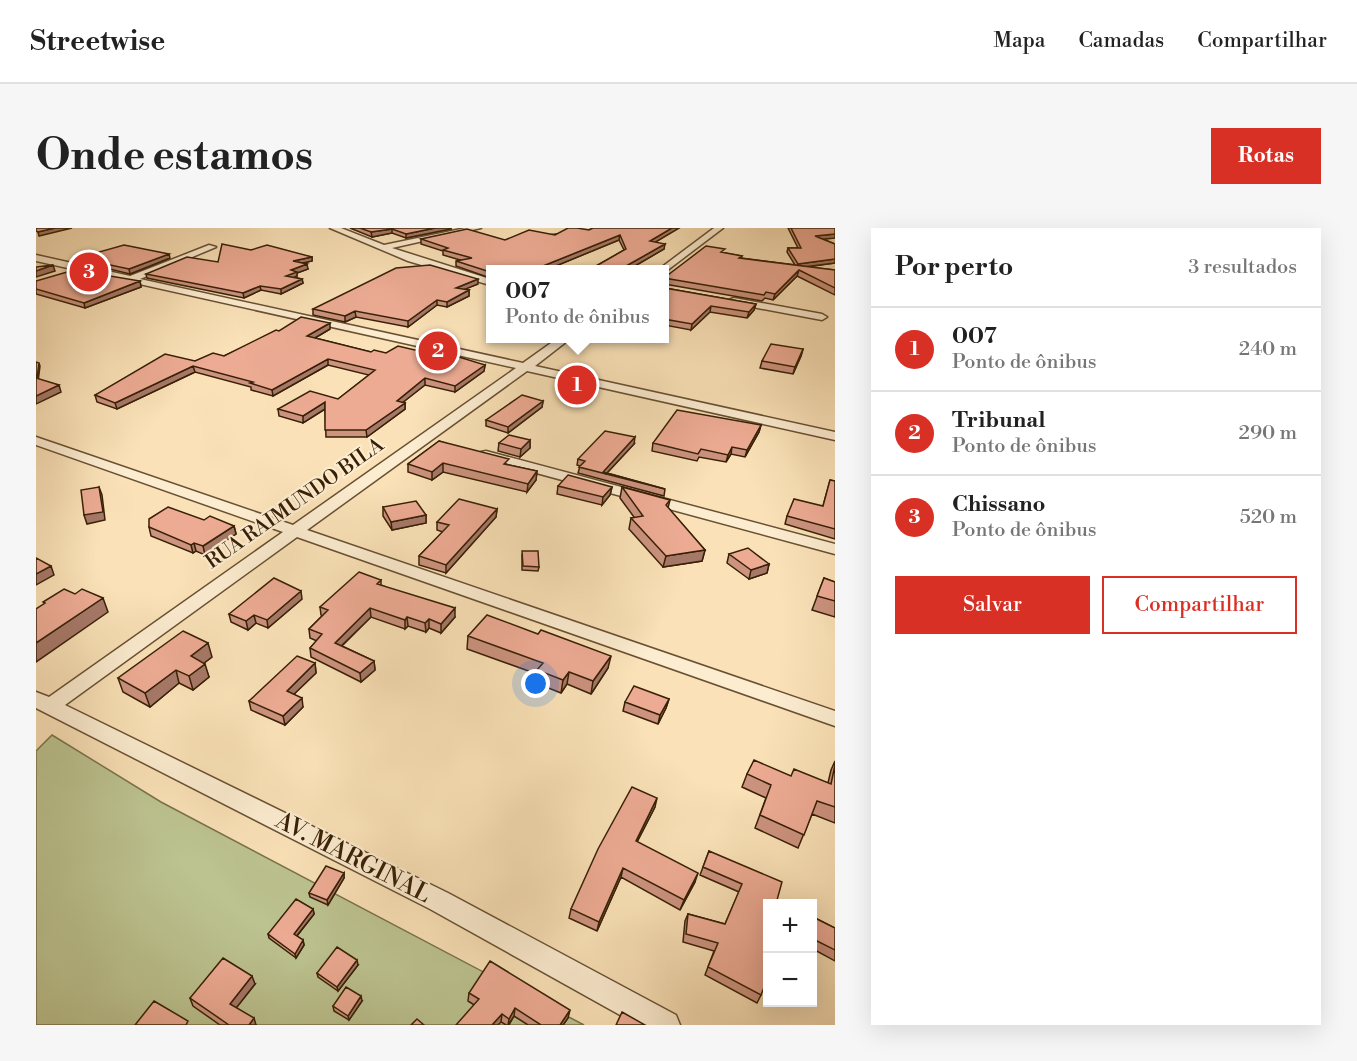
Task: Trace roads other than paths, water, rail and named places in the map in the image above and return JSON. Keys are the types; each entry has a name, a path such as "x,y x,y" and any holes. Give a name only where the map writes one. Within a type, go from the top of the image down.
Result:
{"street":[{"path":"334,228 381,249 486,281"},
{"path":"381,249 477,228"},
{"path":"669,265 719,228"},
{"path":"131,279 212,247"},
{"path":"36,258 835,436"},
{"path":"58,275 81,267"},
{"path":"720,298 822,317"},
{"name":"RUA RAIMUNDO BILA","path":"43,703 295,531 433,441 560,343"},
{"path":"36,441 835,719"},
{"path":"472,452 835,549"},
{"name":"AV. MARGINAL","path":"43,703 439,901 666,1025"}],"place":[{"name":"Chissano","path":"89,272"},
{"name":"Tribunal","path":"438,351"},
{"name":"007","path":"577,385"}]}
